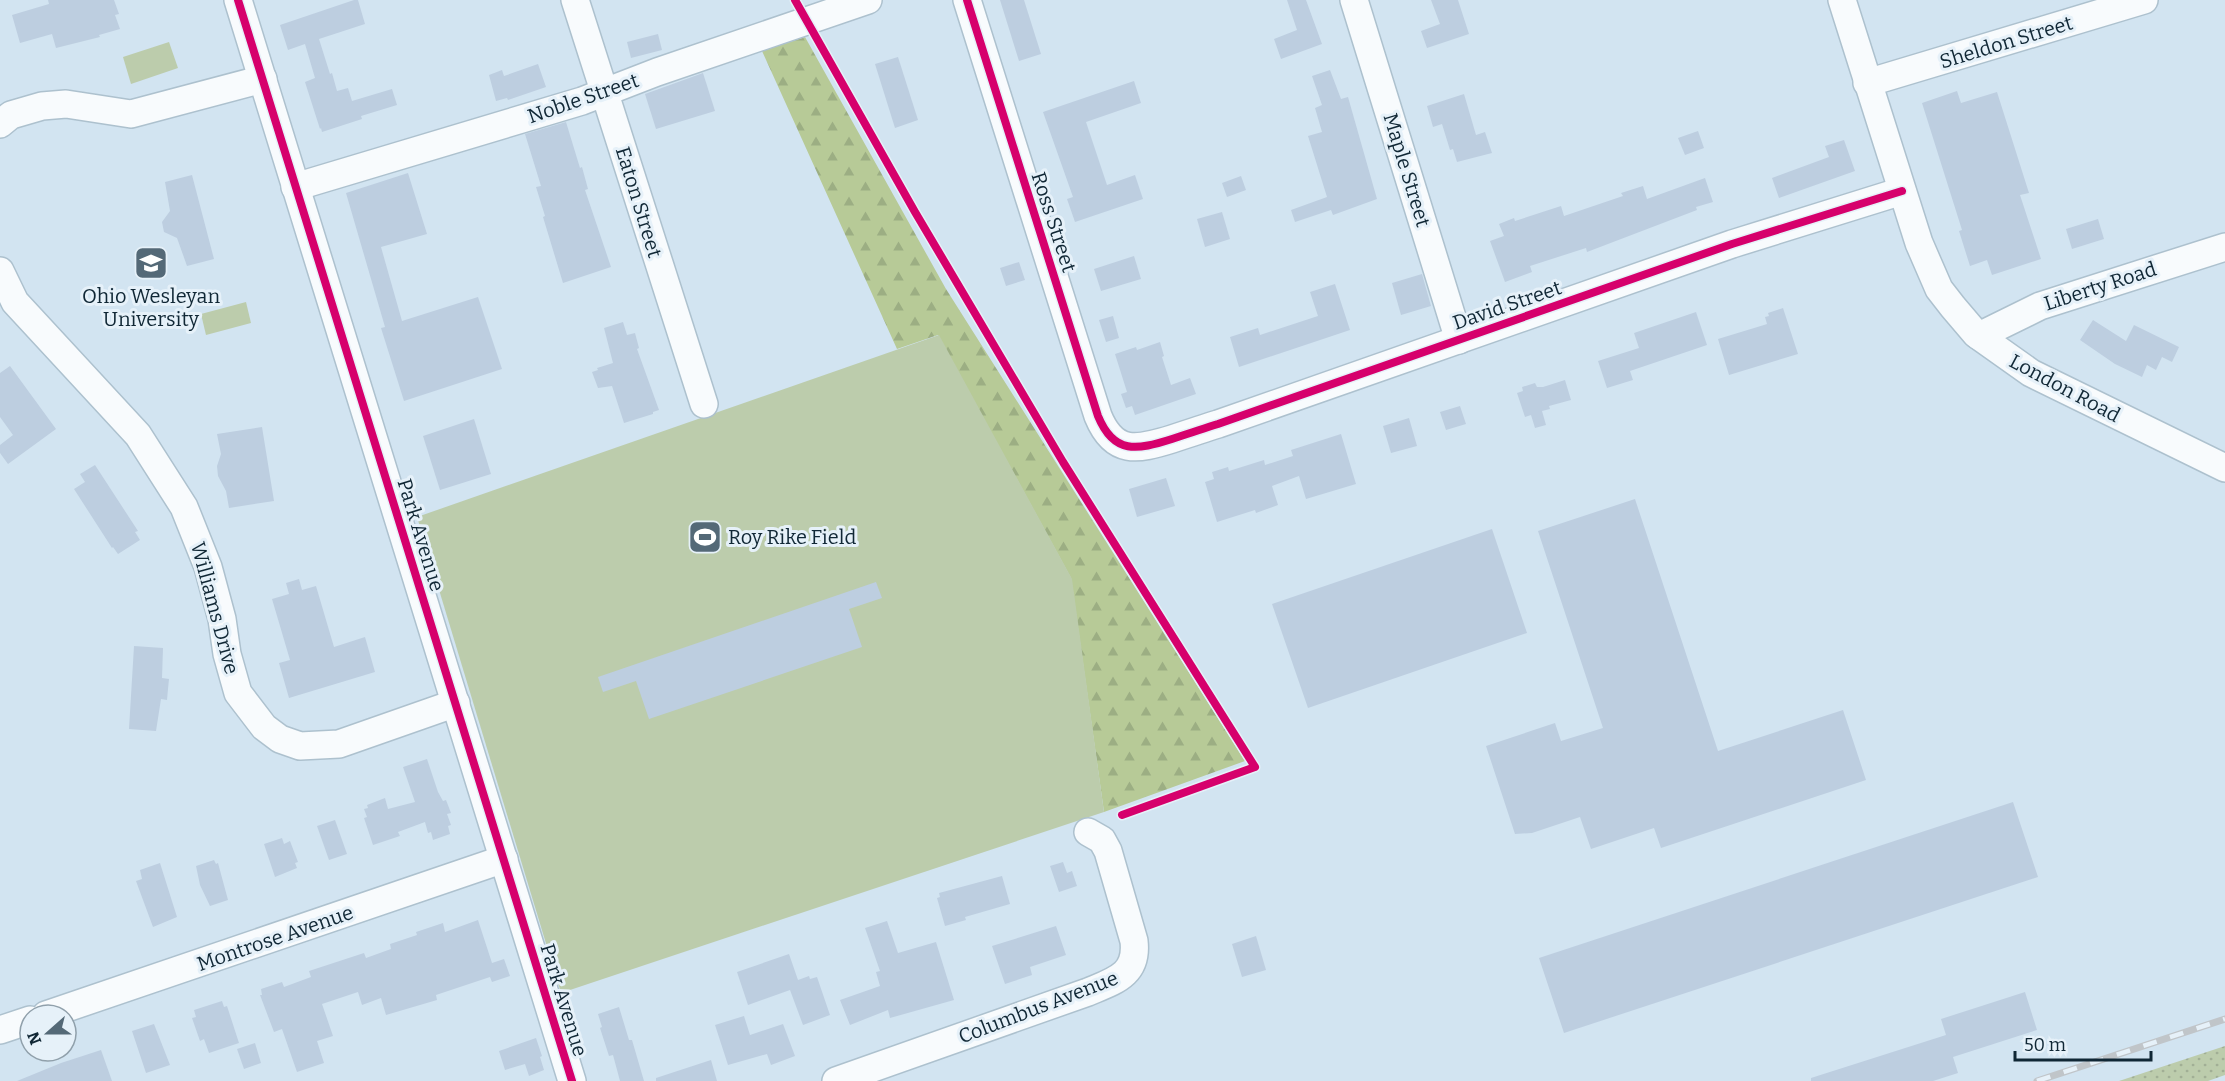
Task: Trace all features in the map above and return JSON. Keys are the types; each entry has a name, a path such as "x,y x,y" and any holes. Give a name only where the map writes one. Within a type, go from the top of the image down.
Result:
{"street":[{"name":"Park Avenue","path":"238,0 572,1081"},
{"name":"Eaton Street","path":"575,0 704,404"},
{"name":"Noble Street","path":"295,187 515,122 868,0"},
{"name":"Ross Street","path":"967,0 1098,416 1108,436 1123,445"},
{"name":"Maple Street","path":"1354,0 1459,340"},
{"name":"London Road","path":"1842,0 1919,243 1939,289 1953,307 1979,336 2031,373 2225,468"},
{"name":"Sheldon Street","path":"1867,83 2144,0"},
{"path":"0,124 11,115 42,106 66,104 131,114 262,79"},
{"name":"David Street","path":"1123,445 1145,448 1732,244 1902,191"},
{"name":"Liberty Road","path":"1979,336 2040,306 2225,246"},
{"name":"Williams Drive","path":"0,271 15,302 138,435 184,507 208,567 238,693 264,727 280,739 300,746 339,744 456,703"},
{"name":"Columbus Avenue","path":"836,1081 1117,981 1132,964 1136,953 1134,941 1108,851 1102,840 1088,832"},
{"name":"Montrose Avenue","path":"78,1004 504,859"},
{"path":"0,1030 18,1024"}],"green space":[{"path":"805,37 946,289 1245,761 1104,812 1071,578 938,335 897,349 762,51"},
{"path":"169,42 178,68 131,84 123,57"},
{"path":"246,302 251,323 206,335 201,314"},
{"name":"Roy Rike Field","path":"939,335 1072,579 1104,812 561,993 417,517"},
{"path":"2225,1046 2225,1075 2208,1081 2119,1081"}],"building":[{"path":"48,0 114,0 119,14 115,15 120,29 99,35 100,37 56,48 52,34 20,43 12,15 49,4"},
{"path":"358,0 365,24 319,39 330,74 332,73 337,91 348,88 352,101 392,89 397,105 361,116 362,119 322,132 305,82 315,78 305,44 288,50 280,25"},
{"path":"1000,0 1024,0 1041,54 1019,61"},
{"path":"1287,0 1306,0 1322,44 1281,59 1274,39 1297,30"},
{"path":"1431,0 1458,0 1469,34 1427,48 1421,31 1440,24"},
{"path":"658,34 662,50 631,58 627,42"},
{"path":"898,57 918,120 895,128 875,64"},
{"path":"538,64 546,87 508,100 507,98 496,101 489,75 502,70 504,76"},
{"path":"1330,70 1341,99 1348,97 1377,199 1333,215 1331,210 1295,222 1291,210 1327,197 1308,136 1322,132 1315,108 1322,105 1312,76"},
{"path":"703,73 715,111 656,129 645,94"},
{"path":"1134,81 1141,103 1086,122 1107,185 1135,175 1143,199 1075,222 1067,199 1073,197 1043,112"},
{"path":"1957,91 1961,103 1997,92 2029,193 2020,195 2041,259 1992,275 1987,260 1970,266 1959,231 1962,230 1922,103"},
{"path":"1464,94 1476,135 1485,132 1492,153 1457,162 1453,149 1450,150 1442,124 1433,127 1427,106"},
{"path":"566,122 580,168 582,167 588,189 585,190 611,267 563,283 543,217 545,216 536,187 541,186 525,134"},
{"path":"1698,131 1704,148 1685,155 1678,138"},
{"path":"1844,140 1855,171 1779,198 1772,178 1829,157 1825,146"},
{"path":"408,173 427,234 381,247 402,321 478,297 502,369 404,401 381,328 385,327 346,193"},
{"path":"192,175 214,259 187,266 177,238 164,232 162,222 170,211 165,182"},
{"path":"1241,176 1246,190 1227,197 1222,183"},
{"path":"1705,178 1713,202 1587,252 1586,248 1530,266 1532,272 1505,282 1490,241 1504,236 1499,224 1561,206 1564,216 1623,196 1621,193 1643,186 1647,199"},
{"path":"1222,212 1230,239 1205,247 1197,219"},
{"path":"2098,219 2104,239 2072,249 2066,229"},
{"path":"1134,256 1141,279 1101,291 1094,269"},
{"path":"1019,262 1025,280 1006,286 1000,268"},
{"path":"1422,274 1431,306 1401,315 1392,283"},
{"path":"1335,284 1350,330 1239,367 1230,337 1258,328 1260,335 1318,316 1310,292"},
{"path":"1783,308 1798,354 1729,375 1718,339 1767,324 1765,317 1769,316 1768,313"},
{"path":"1696,312 1707,345 1630,371 1633,380 1607,388 1598,361 1639,348 1634,333"},
{"path":"1113,316 1119,338 1106,342 1099,320"},
{"path":"2093,320 2126,341 2134,325 2179,347 2172,362 2162,357 2156,370 2147,365 2142,377 2115,364 2080,340"},
{"path":"623,322 627,335 635,333 639,348 637,349 659,410 624,423 612,386 598,388 592,372 613,363 604,328"},
{"path":"1160,342 1171,385 1190,378 1196,394 1135,415 1132,406 1126,408 1121,394 1127,392 1115,354 1136,347 1137,350"},
{"path":"10,366 56,429 8,464 0,453 0,445 13,435 0,417 0,373"},
{"path":"1565,380 1571,400 1549,406 1550,409 1542,411 1546,425 1535,428 1531,415 1525,417 1517,393 1523,391 1522,387 1535,383 1537,387 1543,387"},
{"path":"1460,406 1466,424 1446,430 1440,412"},
{"path":"1409,418 1417,446 1391,453 1383,426"},
{"path":"474,419 491,474 440,490 423,436"},
{"path":"262,427 274,501 229,508 226,491 218,476 217,466 221,454 217,434"},
{"path":"1341,434 1356,484 1306,499 1299,476 1272,486 1278,505 1256,513 1255,510 1217,522 1205,482 1214,479 1212,472 1228,467 1229,471 1264,460 1265,465 1293,456 1291,450"},
{"path":"95,465 138,531 135,532 140,540 118,554 74,489 85,482 80,474"},
{"path":"1166,478 1175,506 1137,517 1129,489"},
{"path":"1635,499 1718,751 1843,710 1866,780 1661,848 1654,828 1591,849 1580,817 1532,833 1515,834 1486,746 1555,723 1561,741 1603,728 1538,531"},
{"path":"1492,529 1527,633 1308,708 1272,604"},
{"path":"299,579 302,590 316,586 334,647 365,637 375,672 289,698 279,663 290,660 272,599 289,594 286,583"},
{"path":"876,582 882,598 849,609 862,647 649,719 636,681 603,692 598,677"},
{"path":"134,646 163,648 162,678 169,679 167,700 161,699 156,731 129,729"},
{"path":"427,759 438,792 443,801 446,800 451,813 447,814 451,825 448,826 450,834 433,840 425,822 398,832 400,836 373,845 364,818 367,817 364,809 368,808 367,805 385,798 388,809 415,802 403,767"},
{"path":"2013,802 2038,877 1564,1033 1539,958"},
{"path":"335,820 347,854 329,860 317,826"},
{"path":"282,838 284,844 290,841 298,862 295,863 297,868 275,877 264,844"},
{"path":"214,860 216,864 218,863 228,900 210,906 200,885 196,866"},
{"path":"1063,862 1067,873 1072,871 1077,886 1059,892 1050,866"},
{"path":"160,863 177,917 153,927 136,881 142,879 140,870"},
{"path":"1002,876 1010,904 965,917 966,920 945,926 937,898 940,897 939,893"},
{"path":"478,920 492,963 504,959 510,976 492,982 490,977 436,995 437,1000 386,1015 381,998 362,1005 358,992 322,1004 333,1036 317,1041 324,1063 297,1072 282,1029 274,1032 260,995 262,995 261,989 282,982 284,987 311,977 309,971 364,953 366,958 391,949 390,944 443,923 445,932"},
{"path":"887,921 898,953 936,942 954,1000 890,1018 888,1010 850,1025 840,1000 880,986 876,972 880,971 865,928"},
{"path":"1056,926 1066,955 1030,967 1032,975 1005,984 992,946"},
{"path":"1256,936 1266,970 1242,977 1232,944"},
{"path":"789,954 798,980 809,976 810,979 817,977 830,1015 803,1025 790,990 748,1005 737,972"},
{"path":"2025,992 2037,1030 1953,1057 1958,1073 1933,1081 1811,1081 1811,1078 1946,1035 1941,1019"},
{"path":"222,1001 224,1007 227,1006 239,1043 209,1053 204,1039 200,1041 192,1018 196,1017 194,1010"},
{"path":"619,1007 644,1081 620,1081 613,1055 609,1056 598,1014"},
{"path":"744,1016 750,1035 783,1024 795,1056 771,1065 767,1054 728,1065 715,1025"},
{"path":"154,1024 170,1065 146,1073 132,1031"},
{"path":"536,1038 544,1070 529,1076 525,1064 505,1070 499,1051"},
{"path":"255,1043 261,1063 244,1069 237,1049"},
{"path":"101,1050 112,1081 17,1081 61,1063 78,1063 78,1057"},
{"path":"711,1060 717,1081 656,1081 656,1078"}],"railway":[{"path":"2037,1081 2225,1019"}],"cycle path":[{"path":"238,0 572,1081"},
{"path":"795,0 915,212 1063,462 1255,767 1122,815"},
{"path":"967,0 1098,416 1111,438 1128,446 1148,446 1218,424 1732,244 1902,191"}],"place":[{"name":"Ohio Wesleyan University","path":"151,263"},
{"name":"Roy Rike Field","path":"705,537"}]}
